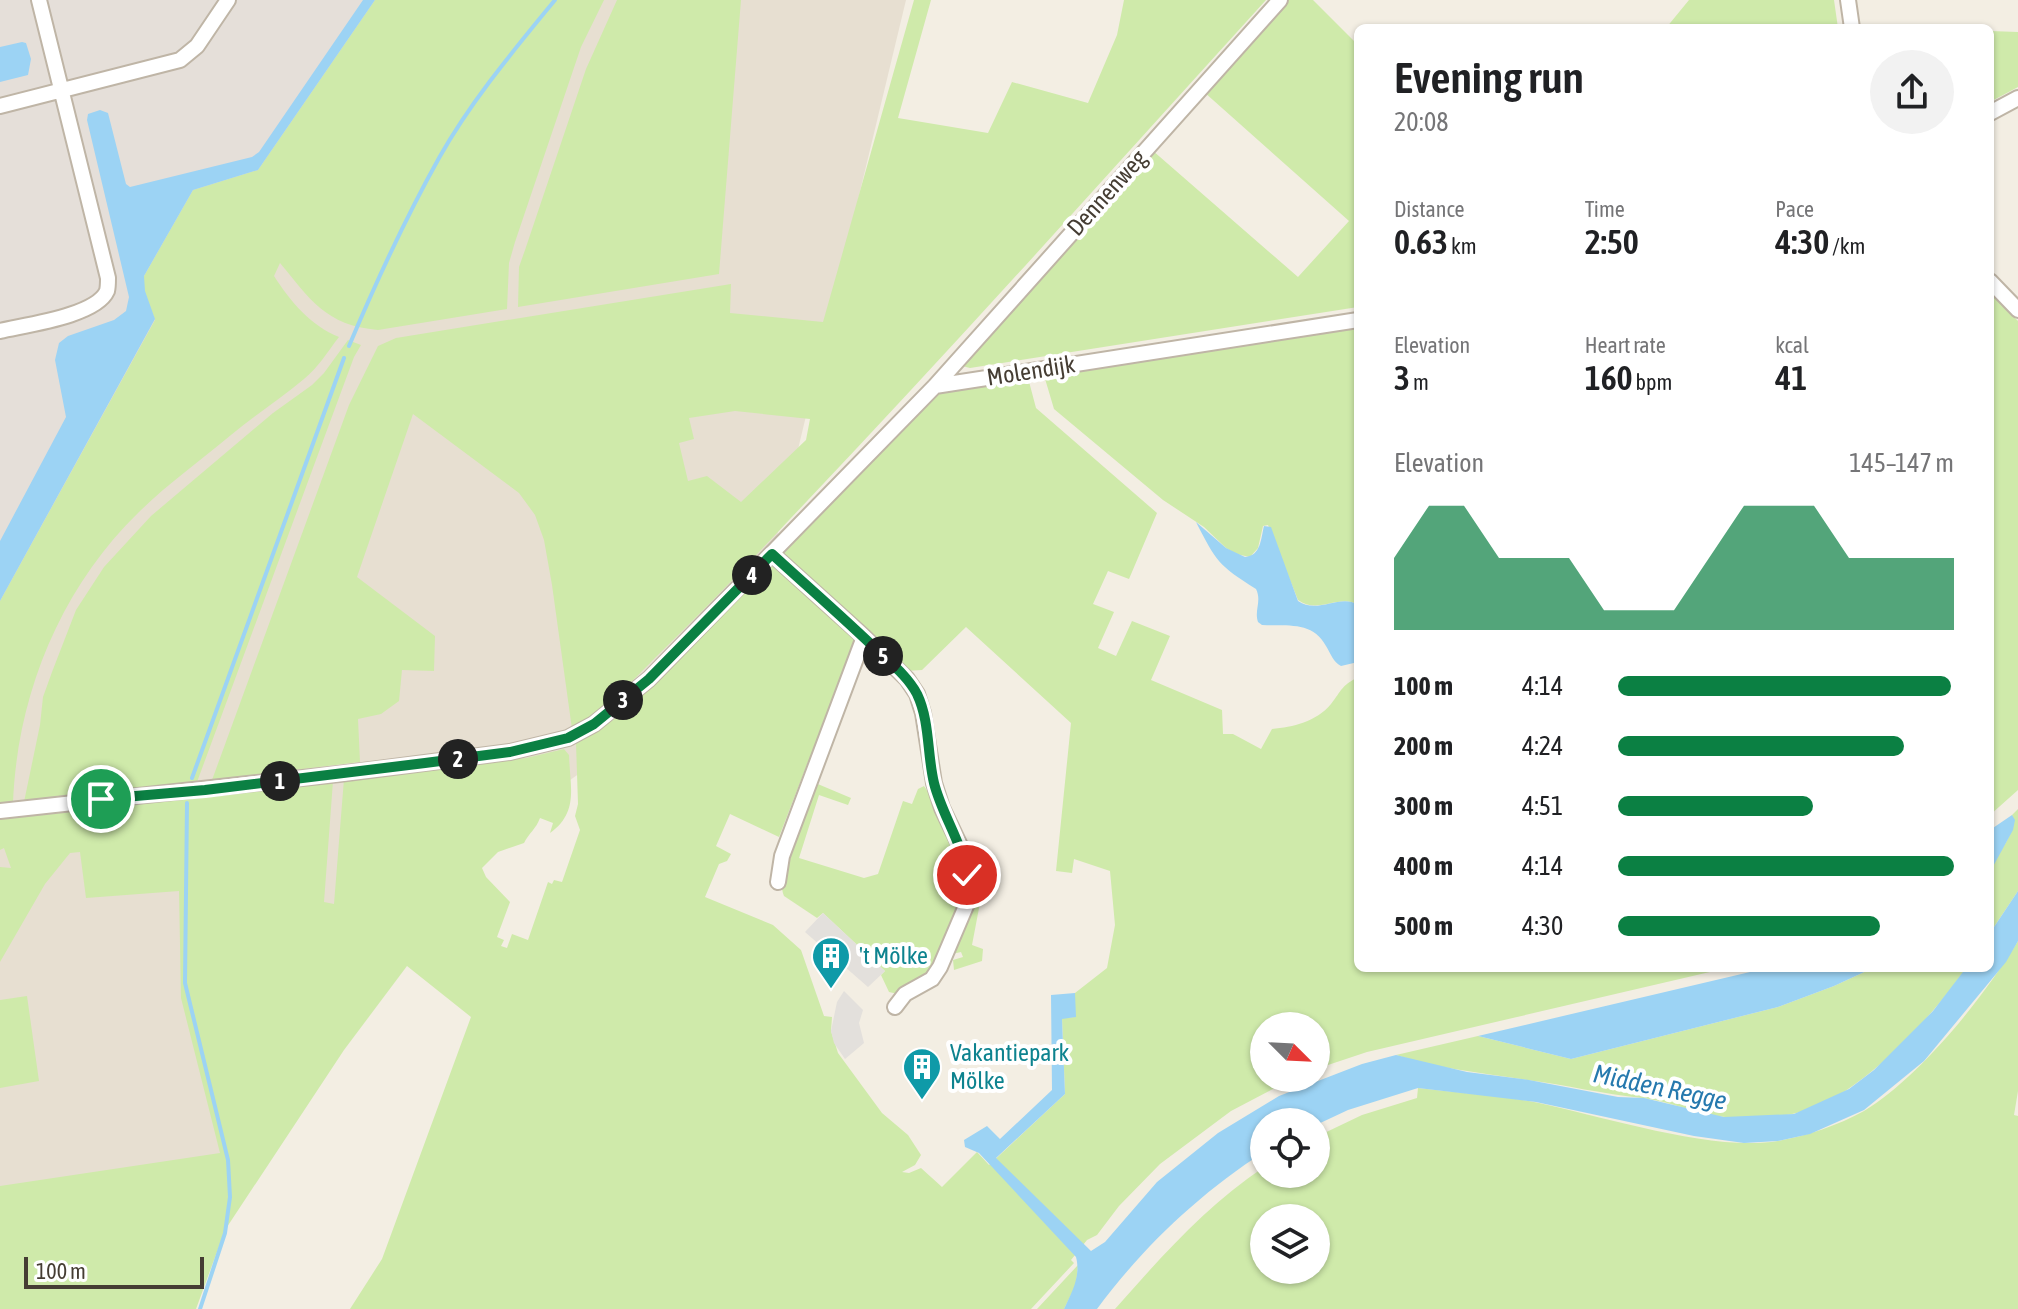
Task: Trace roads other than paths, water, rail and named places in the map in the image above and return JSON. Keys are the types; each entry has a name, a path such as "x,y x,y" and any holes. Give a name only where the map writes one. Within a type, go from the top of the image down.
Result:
{"street":[{"path":"0,331 82,311 97,304 107,291 108,278 39,0"},
{"path":"0,106 187,56 228,0"},
{"name":"Dennenweg","path":"935,386 1280,0"},
{"path":"1848,0 1851,24"},
{"path":"1994,111 2018,98"},
{"path":"1994,285 2018,310"},
{"name":"Molendijk","path":"935,386 1354,321"},
{"path":"0,811 510,752 568,738 594,724 649,679 935,386"},
{"path":"772,554 864,637 907,679 917,694 934,783 963,852 967,875 966,906 937,975 905,994 895,1007"},
{"path":"778,882 782,856 864,637"}],"water":[{"path":"363,0 375,0 258,170 193,190 144,276 145,291 155,319 0,601 0,541 66,417 55,360 59,343 68,336 114,320 126,311 129,297 88,114 100,110 108,113 126,184 130,187 252,157 259,152"},
{"path":"26,43 31,59 28,75 0,82 0,47"},
{"path":"1196,522 1226,548 1245,557 1257,550 1264,526 1271,527 1298,601 1313,606 1344,601 1354,603 1354,663 1338,664 1321,638 1307,629 1290,625 1262,625 1258,622 1256,589 1233,574 1208,546"},
{"path":"2012,815 2015,820 2013,830 1994,865 1994,827"},
{"path":"2018,891 2018,941 2006,962 1924,1061 1864,1110 1810,1134 1778,1141 1744,1143 1694,1136 1536,1102 1418,1088 1330,1118 1330,1108 1259,1108 1289,1092 1330,1092 1330,1076 1396,1055 1467,1072 1618,1097 1644,1098 1724,1117 1794,1114 1849,1089 1874,1070 1933,1011 1963,972 1994,972 1994,927"},
{"path":"1750,972 1864,972 1778,1007 1571,1059 1478,1036"},
{"path":"1075,993 1076,1017 1062,1019 1065,1094 996,1158 1091,1251 1105,1242 1157,1182 1218,1133 1250,1114 1250,1161 1173,1223 1133,1264 1097,1309 1064,1309 1077,1277 1076,1257 979,1153 965,1147 964,1140 987,1126 1000,1139 1052,1090 1051,995"}],"waterway":[{"path":"349,346 380,274 451,137 494,76 555,0"},
{"path":"192,778 344,358"},
{"path":"187,803 185,983 228,1160 230,1197 225,1233 200,1309"}],"place":[{"name":"'t Mölke","path":"831,990"},
{"name":"Vakantiepark Mölke","path":"922,1101"}],"water label":[{"name":"Midden Regge","path":"1660,1087"}]}
